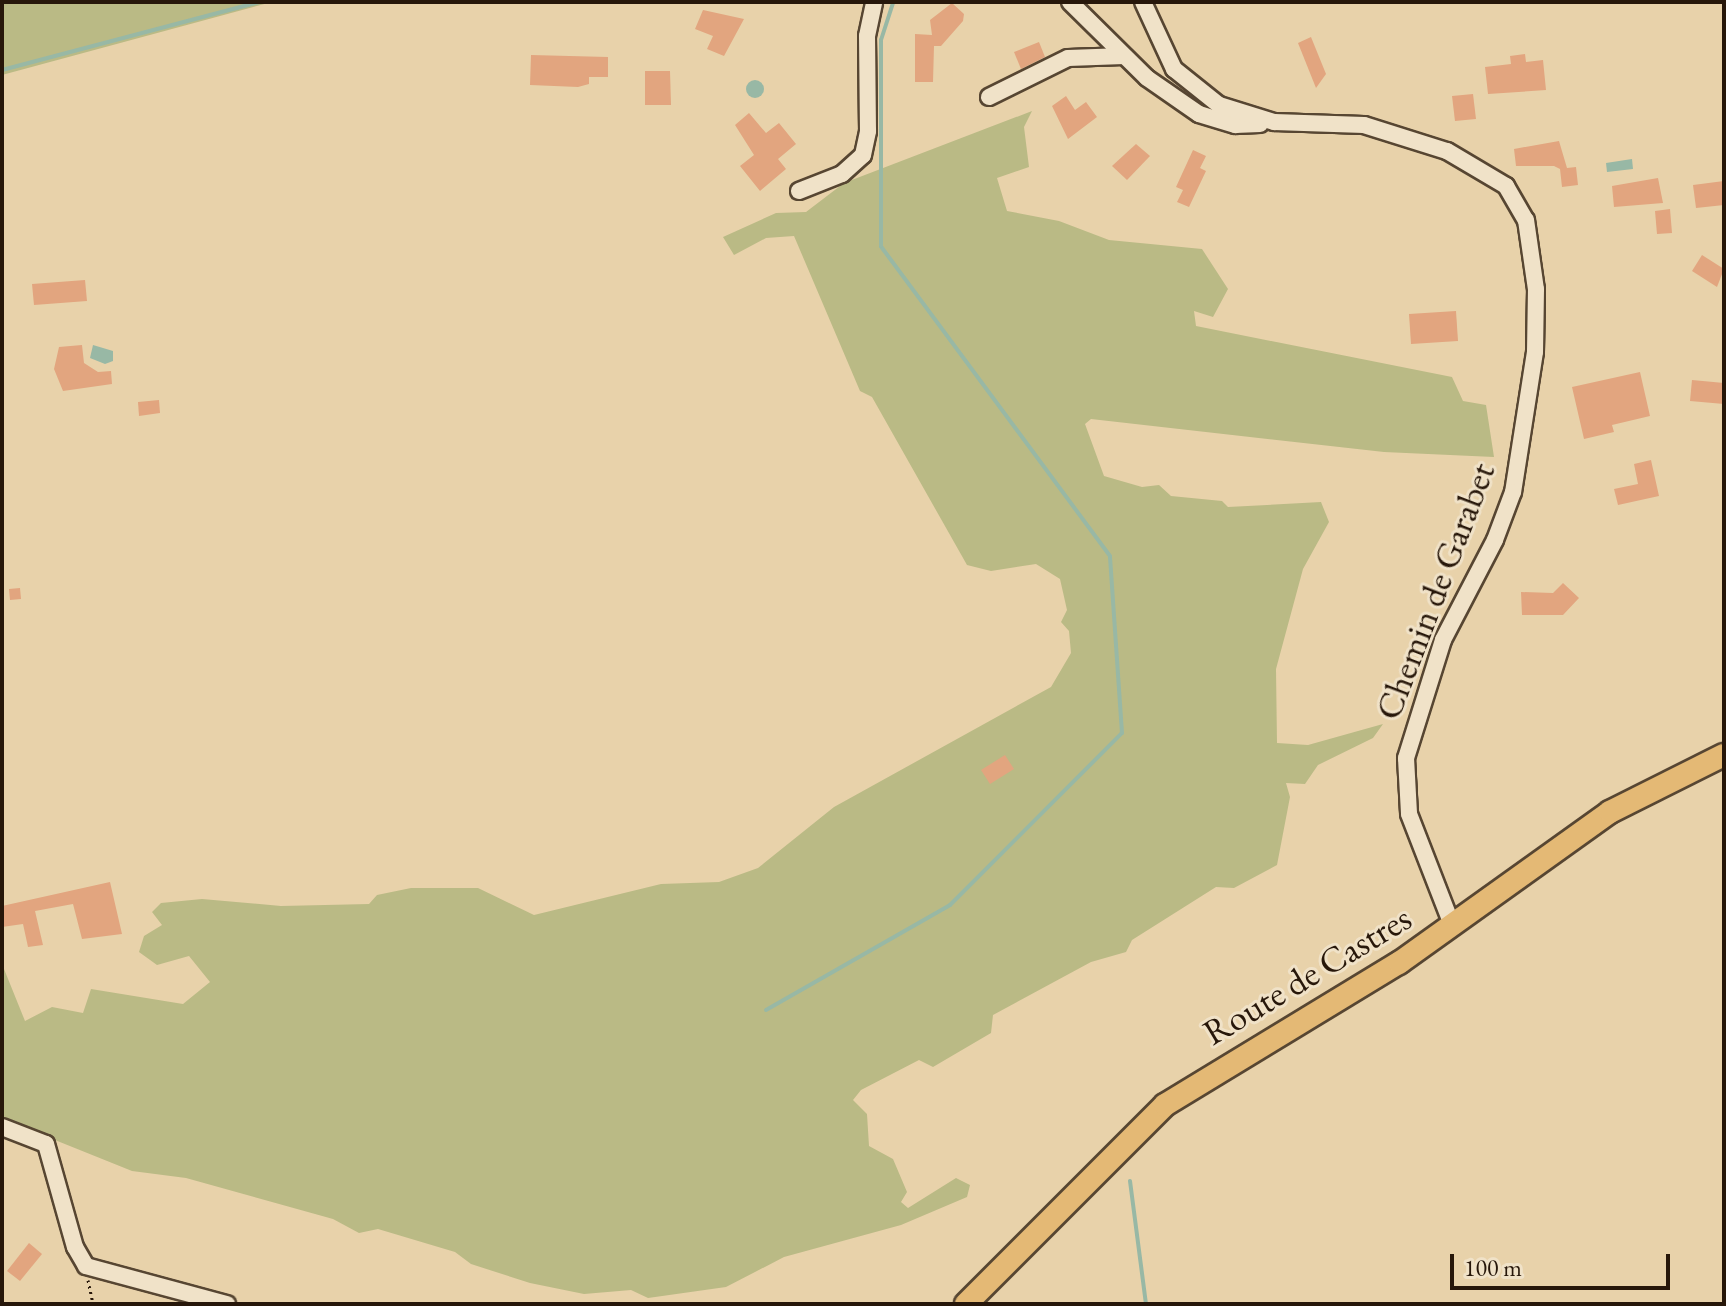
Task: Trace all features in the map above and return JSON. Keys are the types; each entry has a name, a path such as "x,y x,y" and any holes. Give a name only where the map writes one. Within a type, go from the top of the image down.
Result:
{"main road":[{"name":"Route de Castres","path":"966,1304 1165,1105 1452,925 1610,812 1724,755"}],"street":[{"path":"799,191 842,174 863,155 868,131 867,36 874,2"},
{"path":"1070,2 1124,56 1199,114 1235,125 1274,122"},
{"name":"Chemin de Garabet","path":"1143,2 1165,56 1187,82 1219,105 1274,122 1364,125 1447,151 1506,186 1528,229 1536,289 1535,352 1513,492 1495,540 1443,640 1406,758 1409,814 1452,925"},
{"path":"989,97 1068,58 1124,56"},
{"path":"2,1127 46,1144 75,1247 86,1266 97,1273 227,1304"}],"path":[{"path":"86,1266 93,1304"}],"green space":[{"path":"2,2 272,2 2,75"},
{"path":"1032,111 1024,127 1029,167 997,178 1007,211 1059,221 1109,240 1202,249 1228,289 1213,317 1194,311 1196,326 1452,377 1463,401 1486,405 1494,457 1384,452 1091,419 1085,424 1104,476 1142,487 1159,485 1171,496 1222,501 1228,507 1321,502 1329,522 1303,569 1276,669 1277,743 1308,745 1383,724 1373,738 1318,765 1305,784 1286,783 1290,797 1277,865 1234,888 1216,887 1132,940 1126,952 1091,962 993,1015 991,1033 933,1067 919,1060 861,1090 853,1100 867,1114 869,1146 893,1159 907,1192 901,1202 908,1208 956,1178 970,1185 967,1197 901,1225 784,1257 726,1287 648,1298 631,1290 584,1294 530,1283 471,1264 455,1252 378,1229 359,1233 333,1219 186,1178 132,1171 40,1134 2,1134 2,964 25,1021 52,1007 83,1013 91,989 183,1004 210,982 189,956 157,965 139,952 144,936 162,925 152,912 161,903 202,899 281,906 369,904 377,895 411,888 478,888 534,915 661,884 719,882 758,868 834,807 1051,687 1071,653 1069,631 1061,622 1067,610 1060,579 1036,564 991,571 967,565 872,397 860,391 794,236 766,238 734,255 723,237 776,213 806,212 844,183"}],"shaded area":[{"path":"751,80 759,80 764,89 762,96 751,98 746,93 746,85"},
{"path":"1632,159 1633,169 1607,172 1606,163"},
{"path":"93,345 113,351 113,361 105,364 90,358"}],"building":[{"path":"952,3 964,14 963,21 941,46 934,46 933,82 915,82 915,34 932,35 930,20"},
{"path":"703,10 744,19 724,56 707,49 713,36 695,29"},
{"path":"1311,37 1326,74 1316,88 1298,43"},
{"path":"1039,42 1045,57 1021,69 1014,52"},
{"path":"1525,54 1526,62 1543,60 1546,90 1488,94 1485,67 1511,64 1510,56"},
{"path":"531,55 608,57 608,77 589,77 589,84 578,87 530,85"},
{"path":"645,71 670,71 671,105 645,105"},
{"path":"1473,94 1476,119 1455,121 1452,96"},
{"path":"1066,96 1075,110 1086,102 1097,117 1068,139 1052,106"},
{"path":"749,113 766,133 779,123 796,144 778,159 786,169 760,191 740,166 754,155 735,125"},
{"path":"1559,141 1567,168 1576,167 1578,185 1562,187 1560,169 1554,166 1516,166 1514,149"},
{"path":"1136,144 1150,156 1127,180 1112,166"},
{"path":"1193,150 1206,156 1200,168 1206,171 1189,207 1177,202 1183,190 1176,187"},
{"path":"1658,178 1663,203 1614,207 1612,186"},
{"path":"1724,181 1724,205 1696,208 1693,185"},
{"path":"1670,209 1672,233 1657,234 1655,211"},
{"path":"1702,255 1724,269 1717,287 1692,271"},
{"path":"85,280 87,301 34,305 32,284"},
{"path":"1456,311 1458,341 1411,344 1409,314"},
{"path":"82,345 84,363 98,372 111,371 112,384 63,391 54,369 59,347"},
{"path":"1640,372 1650,416 1612,425 1614,432 1584,439 1572,387"},
{"path":"1692,380 1724,383 1724,404 1690,401"},
{"path":"159,400 160,413 139,416 138,402"},
{"path":"1651,460 1659,496 1618,505 1614,489 1638,484 1634,464"},
{"path":"1563,583 1579,598 1563,615 1522,615 1521,592 1553,593"},
{"path":"20,588 21,599 10,600 9,589"},
{"path":"1005,755 1014,769 990,784 981,770"},
{"path":"110,882 122,934 82,939 73,904 35,911 43,945 28,947 23,924 2,927 2,906"},
{"path":"29,1243 42,1254 20,1281 7,1271"}],"waterway":[{"path":"2,70 259,2"},
{"path":"766,1010 950,905 1122,733 1110,556 881,246 881,40 893,2"},
{"path":"1130,1181 1146,1304"}]}
